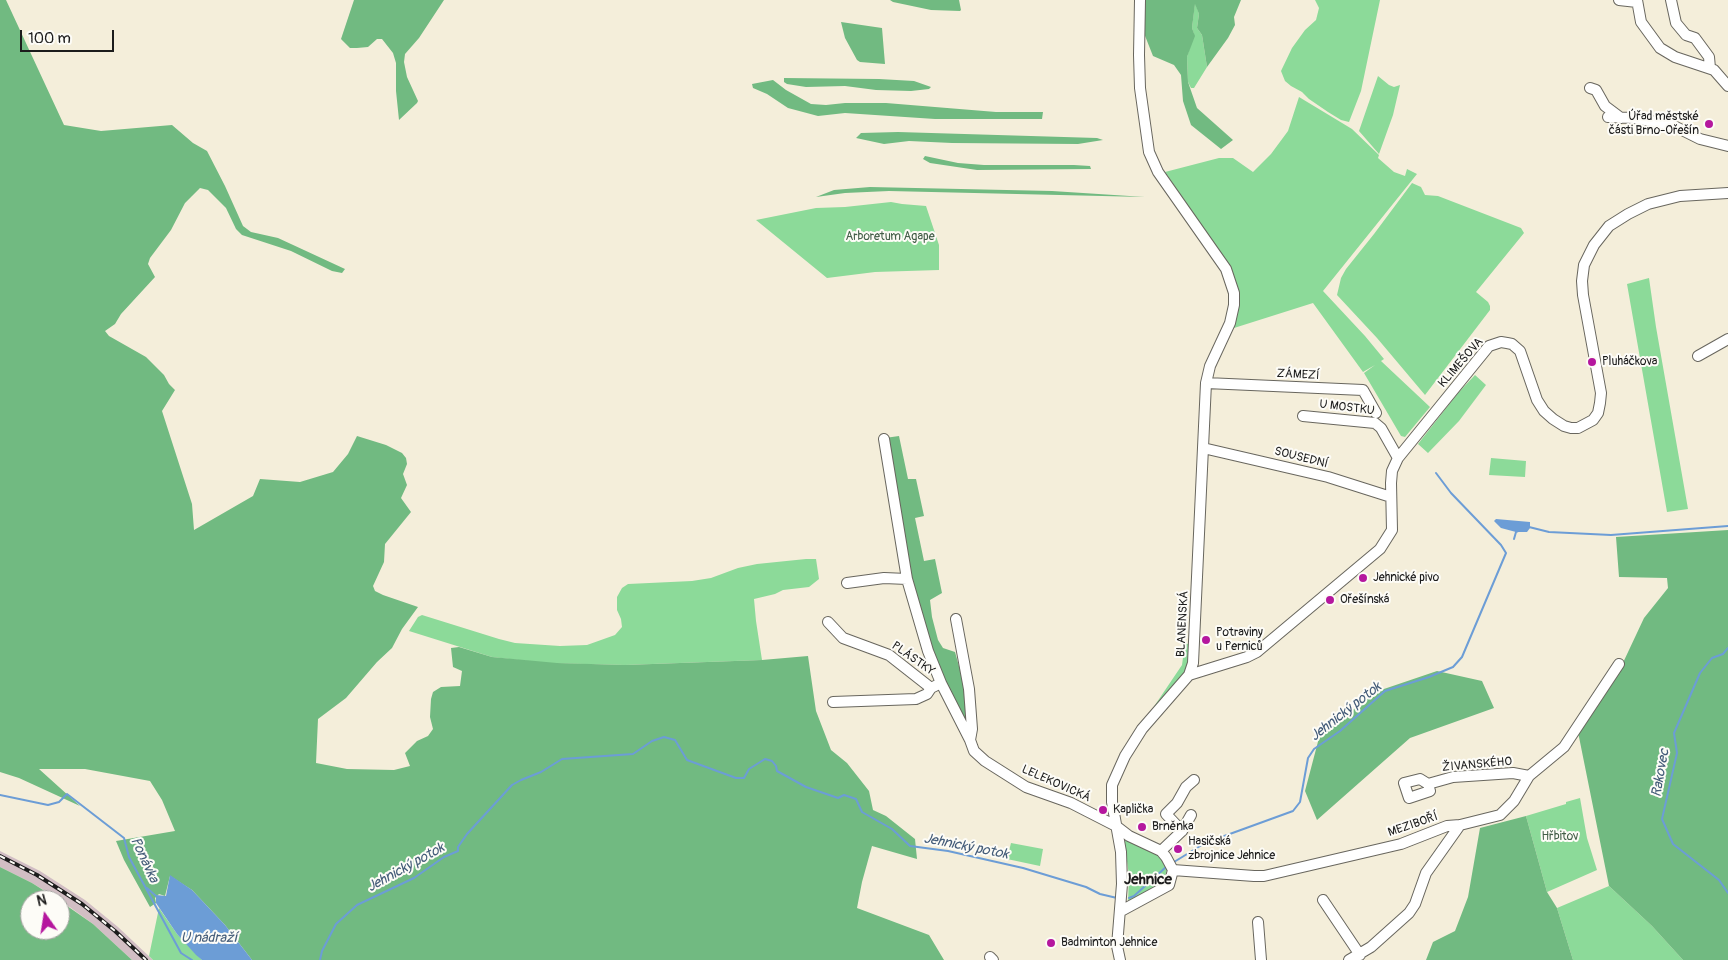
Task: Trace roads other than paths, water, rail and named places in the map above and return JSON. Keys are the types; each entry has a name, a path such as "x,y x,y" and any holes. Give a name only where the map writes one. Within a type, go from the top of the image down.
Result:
{"street":[{"name":"BLANENSKÁ","path":"1120,960 1117,946 1121,911 1122,871 1121,852 1111,795 1112,785 1125,756 1142,729 1189,675 1193,663 1206,383 1210,366 1230,323 1234,305 1234,294 1226,269 1158,172 1149,152 1138,55 1140,0"},
{"path":"1619,0 1637,1 1641,22 1660,48 1675,57 1710,68 1720,75 1728,86"},
{"path":"1671,0 1676,23 1686,35 1695,38 1709,57 1710,68"},
{"path":"1590,88 1596,90 1605,106 1621,118"},
{"path":"1608,117 1634,118 1672,125 1700,139 1728,146"},
{"name":"KLIMEŠOVA","path":"1398,458 1489,346 1501,342 1512,344 1520,351 1537,400 1544,411 1553,419 1571,428 1578,428 1593,420 1599,408 1601,393 1582,281 1584,265 1594,245 1609,226 1648,204 1680,196 1728,193"},
{"path":"1698,356 1728,339"},
{"name":"ZÁMEZÍ","path":"1206,383 1363,390 1376,413"},
{"name":"U MOSTKU","path":"1303,416 1375,423 1379,425 1398,458"},
{"name":"PLÁSTKY","path":"828,622 843,638 889,655 931,688 941,683 928,651 908,579 884,439"},
{"name":"SOUSEDNÍ","path":"1203,448 1328,477 1392,497"},
{"path":"1189,675 1248,657 1257,652 1375,555 1386,542 1392,530 1392,471 1398,458"},
{"path":"847,583 884,578 908,579"},
{"path":"956,619 969,689 972,729 970,740"},
{"name":"MEZIBOŘÍ","path":"1173,870 1264,876 1401,844 1447,826 1460,826 1500,815 1514,801 1529,776 1564,747 1620,664"},
{"name":"LELEKOVICKÁ","path":"941,683 970,740 974,752 979,756 1016,781 1034,790 1071,803 1116,826 1129,836 1161,851"},
{"path":"833,702 916,699 927,694 931,688"},
{"name":"ŽIVANSKÉHO","path":"1428,784 1453,777 1513,773 1522,773 1529,776"},
{"path":"1182,831 1166,814 1186,787 1194,780"},
{"path":"1121,911 1169,885 1173,870 1161,851 1182,831 1191,815"},
{"path":"1348,960 1360,955 1409,913 1415,904 1426,873 1460,826"},
{"path":"1323,900 1360,955"},
{"path":"1258,922 1261,960"}],"water":[{"path":"1496,519 1530,522 1530,528 1527,532 1516,532 1501,528 1494,521"},
{"name":"U nádraží","path":"170,875 192,890 225,925 252,960 202,960 196,955 177,934 156,903 156,895 166,896"}],"waterway":[{"name":"Jehnický potok","path":"1174,862 1205,843 1293,811 1300,802 1308,758 1314,749 1340,731 1385,691 1453,667 1462,657 1506,553 1501,545 1451,493 1436,473"},
{"name":"Jehnický potok","path":"1529,527 1549,532 1611,535 1728,526"},
{"name":"Jehnický potok","path":"1514,539 1518,531"},
{"name":"Rakovec","path":"1728,648 1723,654 1712,658 1700,673 1674,733 1677,753 1662,819 1673,844 1719,880 1728,893"},
{"name":"Jehnický potok","path":"320,960 322,951 336,924 357,905 414,878 444,857 458,851 458,847 467,834 512,785 541,772 562,759 633,754 652,741 664,737 675,740 687,760 736,778 744,778 749,769 765,759 772,761 777,771 806,787 838,798 844,795 856,799 862,812 892,829 910,846 948,851 1023,868 1117,898"},
{"name":"Ponávka","path":"0,795 48,805 59,802 67,794 124,838 129,857 181,953 192,960"},
{"name":"Jehnický potok","path":"1129,898 1134,896 1166,867"},
{"name":"Ponávka","path":"147,888 156,896"}],"railway":[{"path":"0,856 37,875 82,904 146,960"}],"place":[{"name":"Úřad městské části Brno-Ořešín","path":"1709,124"},
{"name":"Pluháčkova","path":"1592,362"},
{"name":"Jehnické pivo","path":"1363,578"},
{"name":"Ořešínská","path":"1330,600"},
{"name":"Potraviny u Perniců","path":"1206,640"},
{"name":"Kaplička","path":"1103,810"},
{"name":"Brněnka","path":"1142,827"},
{"name":"Hasičská zbrojnice Jehnice","path":"1178,849"},
{"name":"Badminton Jehnice","path":"1051,943"}],"district":[{"name":"Jehnice","path":"1148,880"}],"park label":[{"name":"Arboretum Agape","path":"890,237"},
{"name":"Hřbitov","path":"1560,837"}]}
